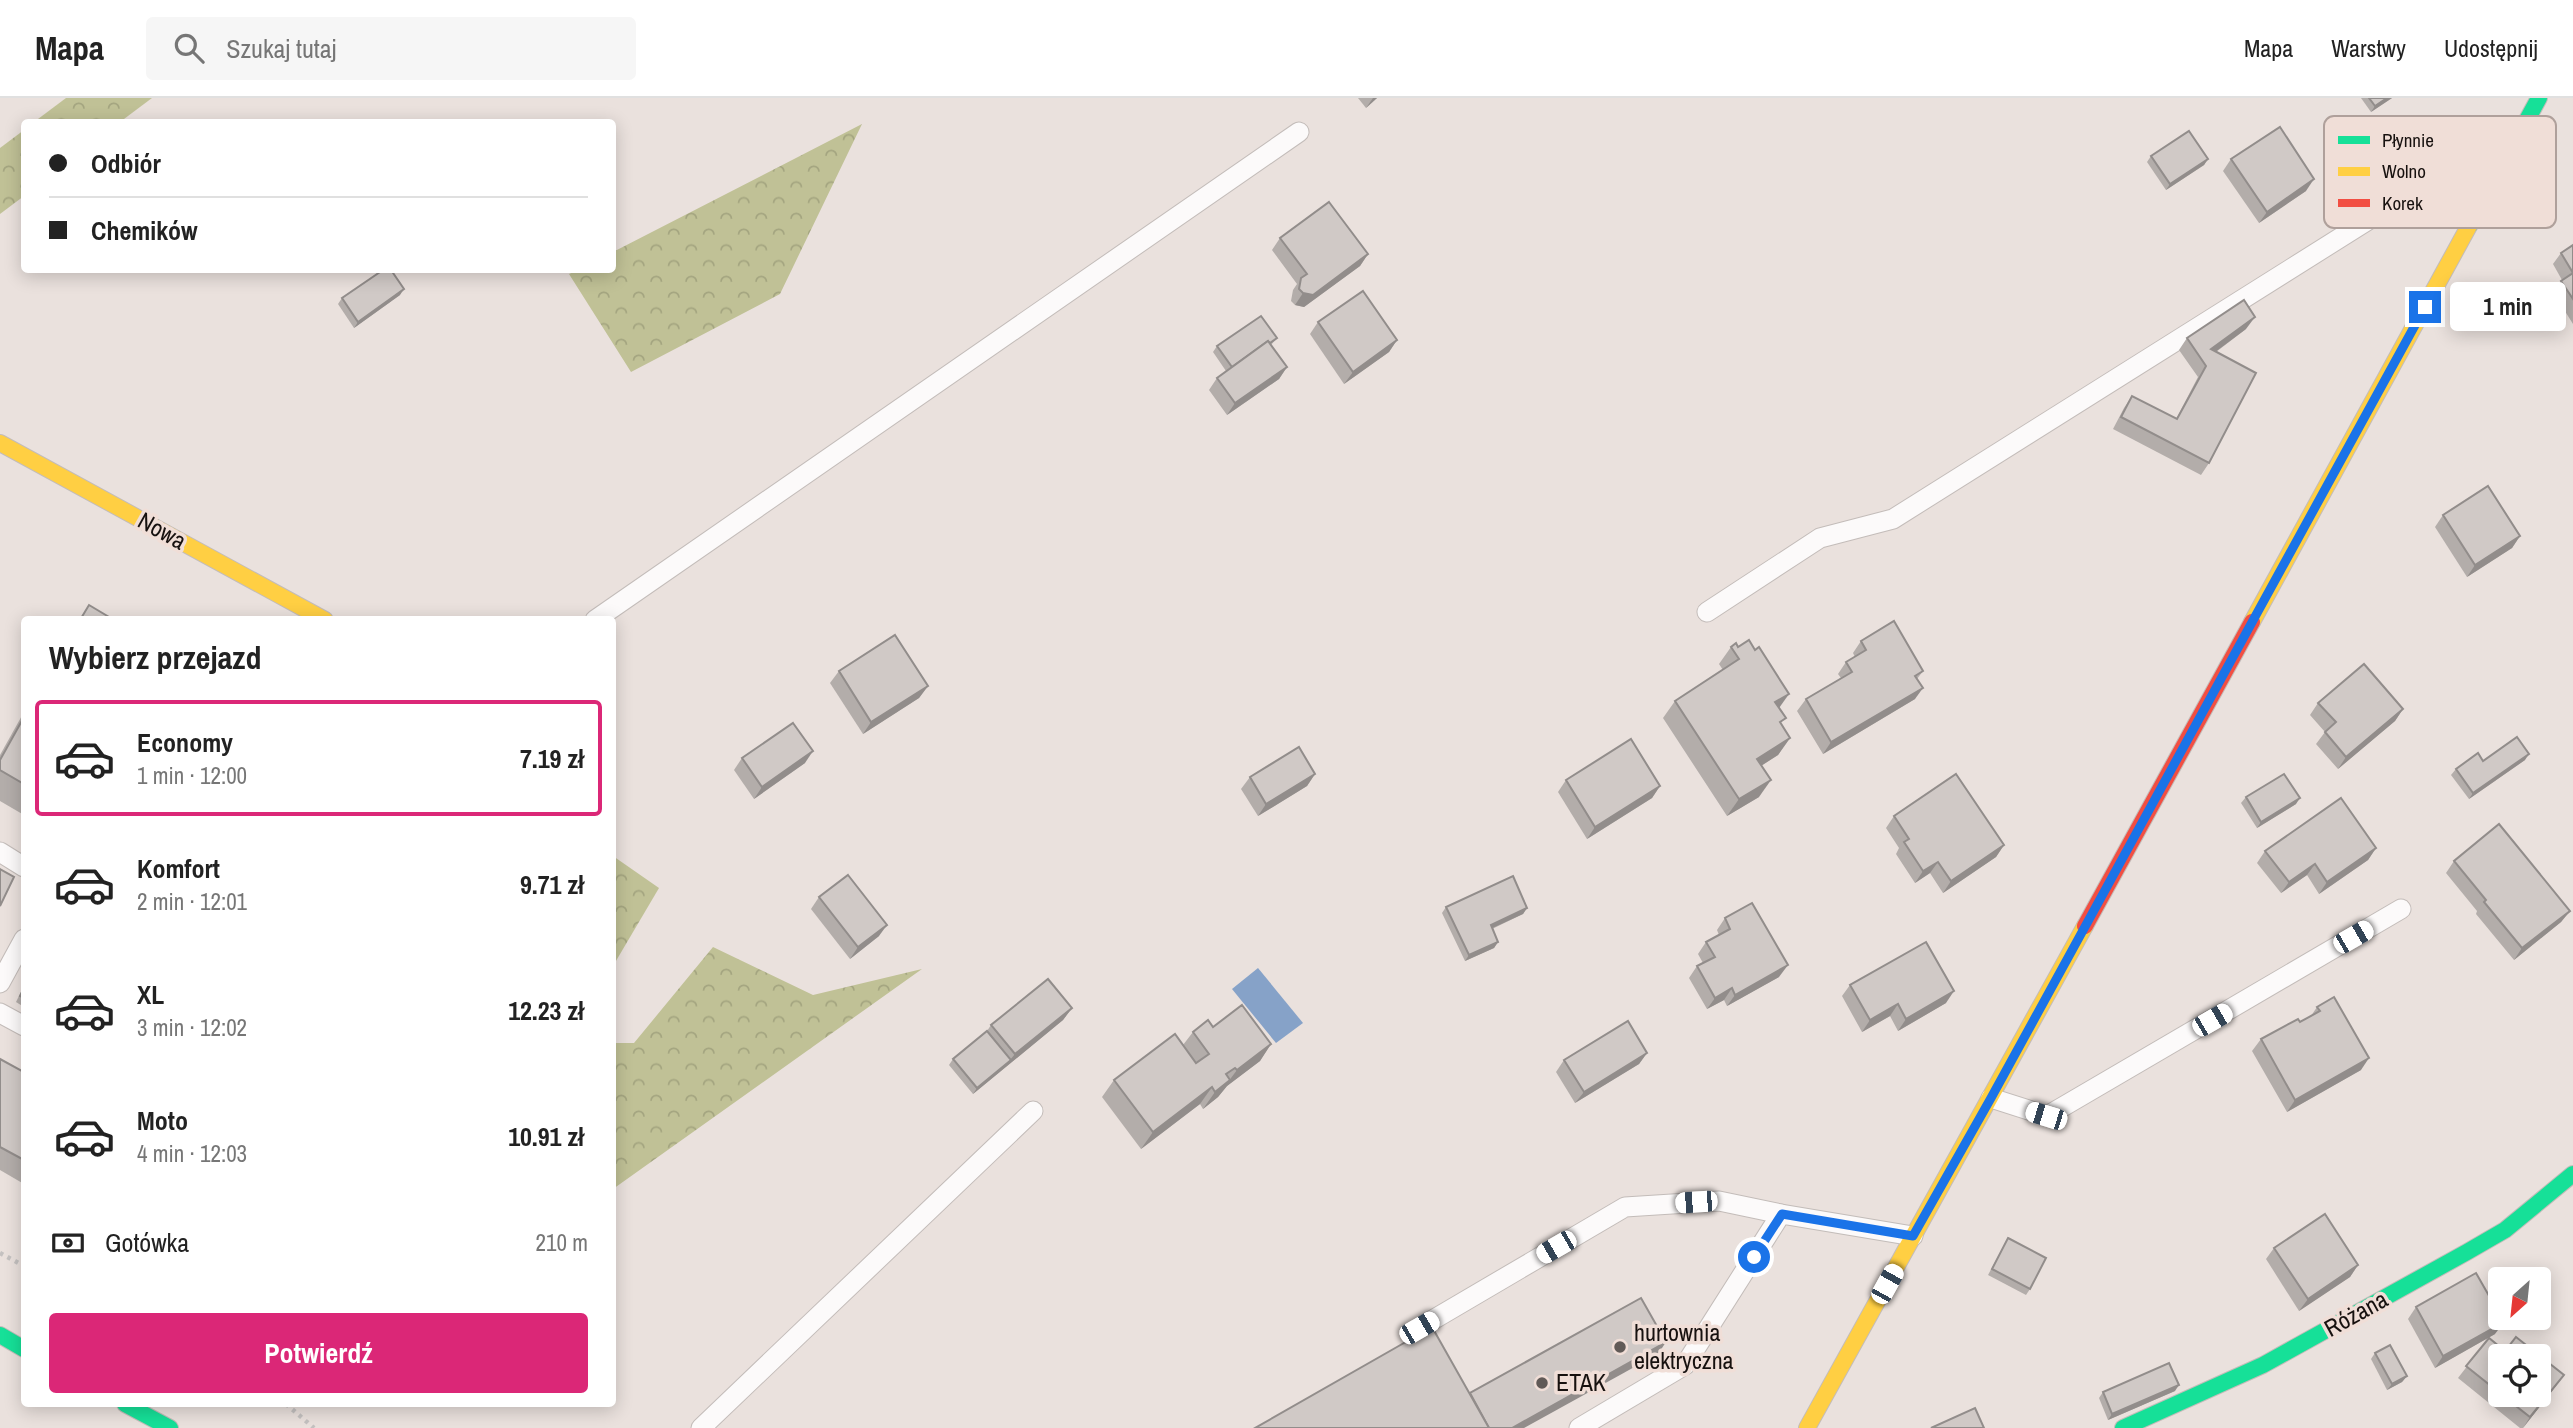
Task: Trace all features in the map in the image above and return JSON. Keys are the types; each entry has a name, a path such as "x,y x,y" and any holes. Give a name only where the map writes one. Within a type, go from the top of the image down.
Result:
{"main road":[{"path":"2529,116 2539,98"},
{"path":"1807,1428 2468,228"},
{"name":"Nowa","path":"0,443 318,616"},
{"name":"Różana","path":"2123,1428 2263,1365 2467,1252 2505,1230 2573,1174"},
{"path":"0,1335 21,1347"},
{"path":"131,1407 170,1428"}],"lane":[{"path":"601,616 1299,132"},
{"path":"1707,611 1820,538 1893,519 2357,228"},
{"path":"0,852 21,865"},
{"path":"1991,1098 2046,1116 2401,909"},
{"path":"0,983 21,944"},
{"path":"0,1013 21,1024"},
{"path":"701,1428 1032,1111"},
{"path":"1419,1328 1625,1207 1719,1201 1913,1236"},
{"path":"1579,1428 1685,1365 1782,1214"}],"path":[{"path":"0,1253 21,1264"},
{"path":"290,1407 314,1428"}],"green space":[{"path":"66,98 152,98 124,119 38,119"},
{"path":"862,124 780,294 631,372 569,274 616,273 616,250"},
{"path":"21,132 21,198 0,214 0,148"},
{"path":"616,858 659,888 616,961"},
{"path":"713,947 813,995 922,969 616,1187 616,1043 634,1043"}],"water":[{"path":"1258,968 1303,1023 1276,1043 1232,989"}],"building":[{"path":"2369,98 2387,98 2375,106"},
{"path":"2280,127 2314,179 2267,212 2231,159"},
{"path":"2189,131 2208,159 2170,184 2151,156"},
{"path":"1329,202 1368,254 1313,295 1303,293 1299,289 1301,278 1307,274 1280,238"},
{"path":"2573,245 2573,273 2561,253"},
{"path":"379,273 393,273 404,289 358,322 342,298"},
{"path":"2573,273 2573,299 2561,281"},
{"path":"1363,291 1397,340 1353,372 1318,322"},
{"path":"2244,300 2255,317 2211,349 2256,373 2209,463 2121,417 2132,396 2177,419 2206,366 2187,338"},
{"path":"1261,316 1277,338 1270,343 1268,341 1232,367 1217,346"},
{"path":"1268,341 1287,367 1235,403 1217,378"},
{"path":"2488,486 2520,536 2475,565 2443,515"},
{"path":"89,605 107,616 82,616"},
{"path":"1894,621 1923,671 1915,676 1923,688 1831,742 1806,699 1852,672 1846,662 1866,650 1861,641"},
{"path":"895,635 928,686 871,722 839,671"},
{"path":"1749,640 1755,650 1759,647 1789,694 1775,702 1786,718 1780,722 1790,738 1757,759 1771,780 1739,799 1675,701 1739,659 1731,647 1736,643 1738,647"},
{"path":"2364,664 2403,709 2346,757 2325,732 2336,722 2318,703"},
{"path":"21,722 21,782 0,770 0,760"},
{"path":"793,723 813,751 762,787 742,758"},
{"path":"2517,737 2529,754 2473,793 2456,769 2478,753 2483,761"},
{"path":"1631,739 1660,786 1595,827 1566,780"},
{"path":"1299,747 1315,774 1266,804 1250,777"},
{"path":"1956,774 2004,845 1951,881 1938,862 1923,871 1904,842 1909,839 1894,816"},
{"path":"2284,774 2300,798 2261,822 2246,797"},
{"path":"2341,798 2376,848 2327,882 2315,864 2289,882 2265,851"},
{"path":"2499,824 2570,911 2522,948 2454,861"},
{"path":"0,869 14,877 0,906"},
{"path":"848,875 887,925 858,947 819,897"},
{"path":"1513,876 1527,908 1491,925 1498,942 1469,955 1446,907"},
{"path":"1752,903 1788,965 1735,995 1732,988 1715,998 1697,966 1715,957 1706,942 1730,929 1725,918"},
{"path":"1926,942 1954,991 1906,1019 1898,1004 1870,1020 1850,985"},
{"path":"1048,979 1072,1008 1015,1054 991,1025"},
{"path":"2334,997 2369,1058 2295,1100 2261,1039 2298,1019 2300,1022 2320,1011 2317,1007"},
{"path":"1242,1005 1271,1044 1237,1070 1235,1068 1226,1074 1230,1080 1215,1092 1212,1087 1153,1132 1114,1080 1175,1034 1196,1063 1209,1054 1193,1032 1208,1020 1213,1027"},
{"path":"1628,1021 1647,1053 1584,1092 1564,1060"},
{"path":"987,1031 1011,1060 977,1088 953,1059"},
{"path":"0,1059 21,1070 21,1158 0,1147"},
{"path":"2325,1214 2358,1265 2308,1299 2274,1248"},
{"path":"2008,1238 2046,1258 2030,1289 1992,1269"},
{"path":"2476,1273 2488,1294 2490,1330 2443,1356 2416,1307"},
{"path":"1641,1298 1666,1342 1512,1428 1489,1428 1470,1393"},
{"path":"1432,1327 1489,1428 1255,1428"},
{"path":"2516,1337 2525,1344 2510,1344"},
{"path":"2489,1338 2496,1344 2488,1344 2488,1384 2466,1366"},
{"path":"2390,1345 2407,1376 2392,1384 2375,1353"},
{"path":"2169,1363 2179,1385 2112,1414 2103,1392"},
{"path":"2551,1365 2564,1375 2551,1391"},
{"path":"2517,1407 2538,1407 2530,1417"},
{"path":"1975,1408 1984,1428 1931,1428"}],"traffic: fast":[{"path":"2529,116 2539,98"},
{"path":"2123,1428 2263,1365 2467,1252 2505,1230 2573,1174"},
{"path":"0,1335 21,1347"},
{"path":"131,1407 170,1428"}],"traffic: slow":[{"path":"2252,622 2468,228"},
{"path":"0,443 318,616"},
{"path":"1807,1428 2085,926"}],"traffic: jam":[{"path":"2085,926 2252,622"}],"place":[{"name":"hurtownia elektryczna","path":"1620,1347"},
{"name":"ETAK","path":"1542,1383"}],"route":[{"path":"1754,1257 1782,1214 1913,1236 2425,307"}]}
